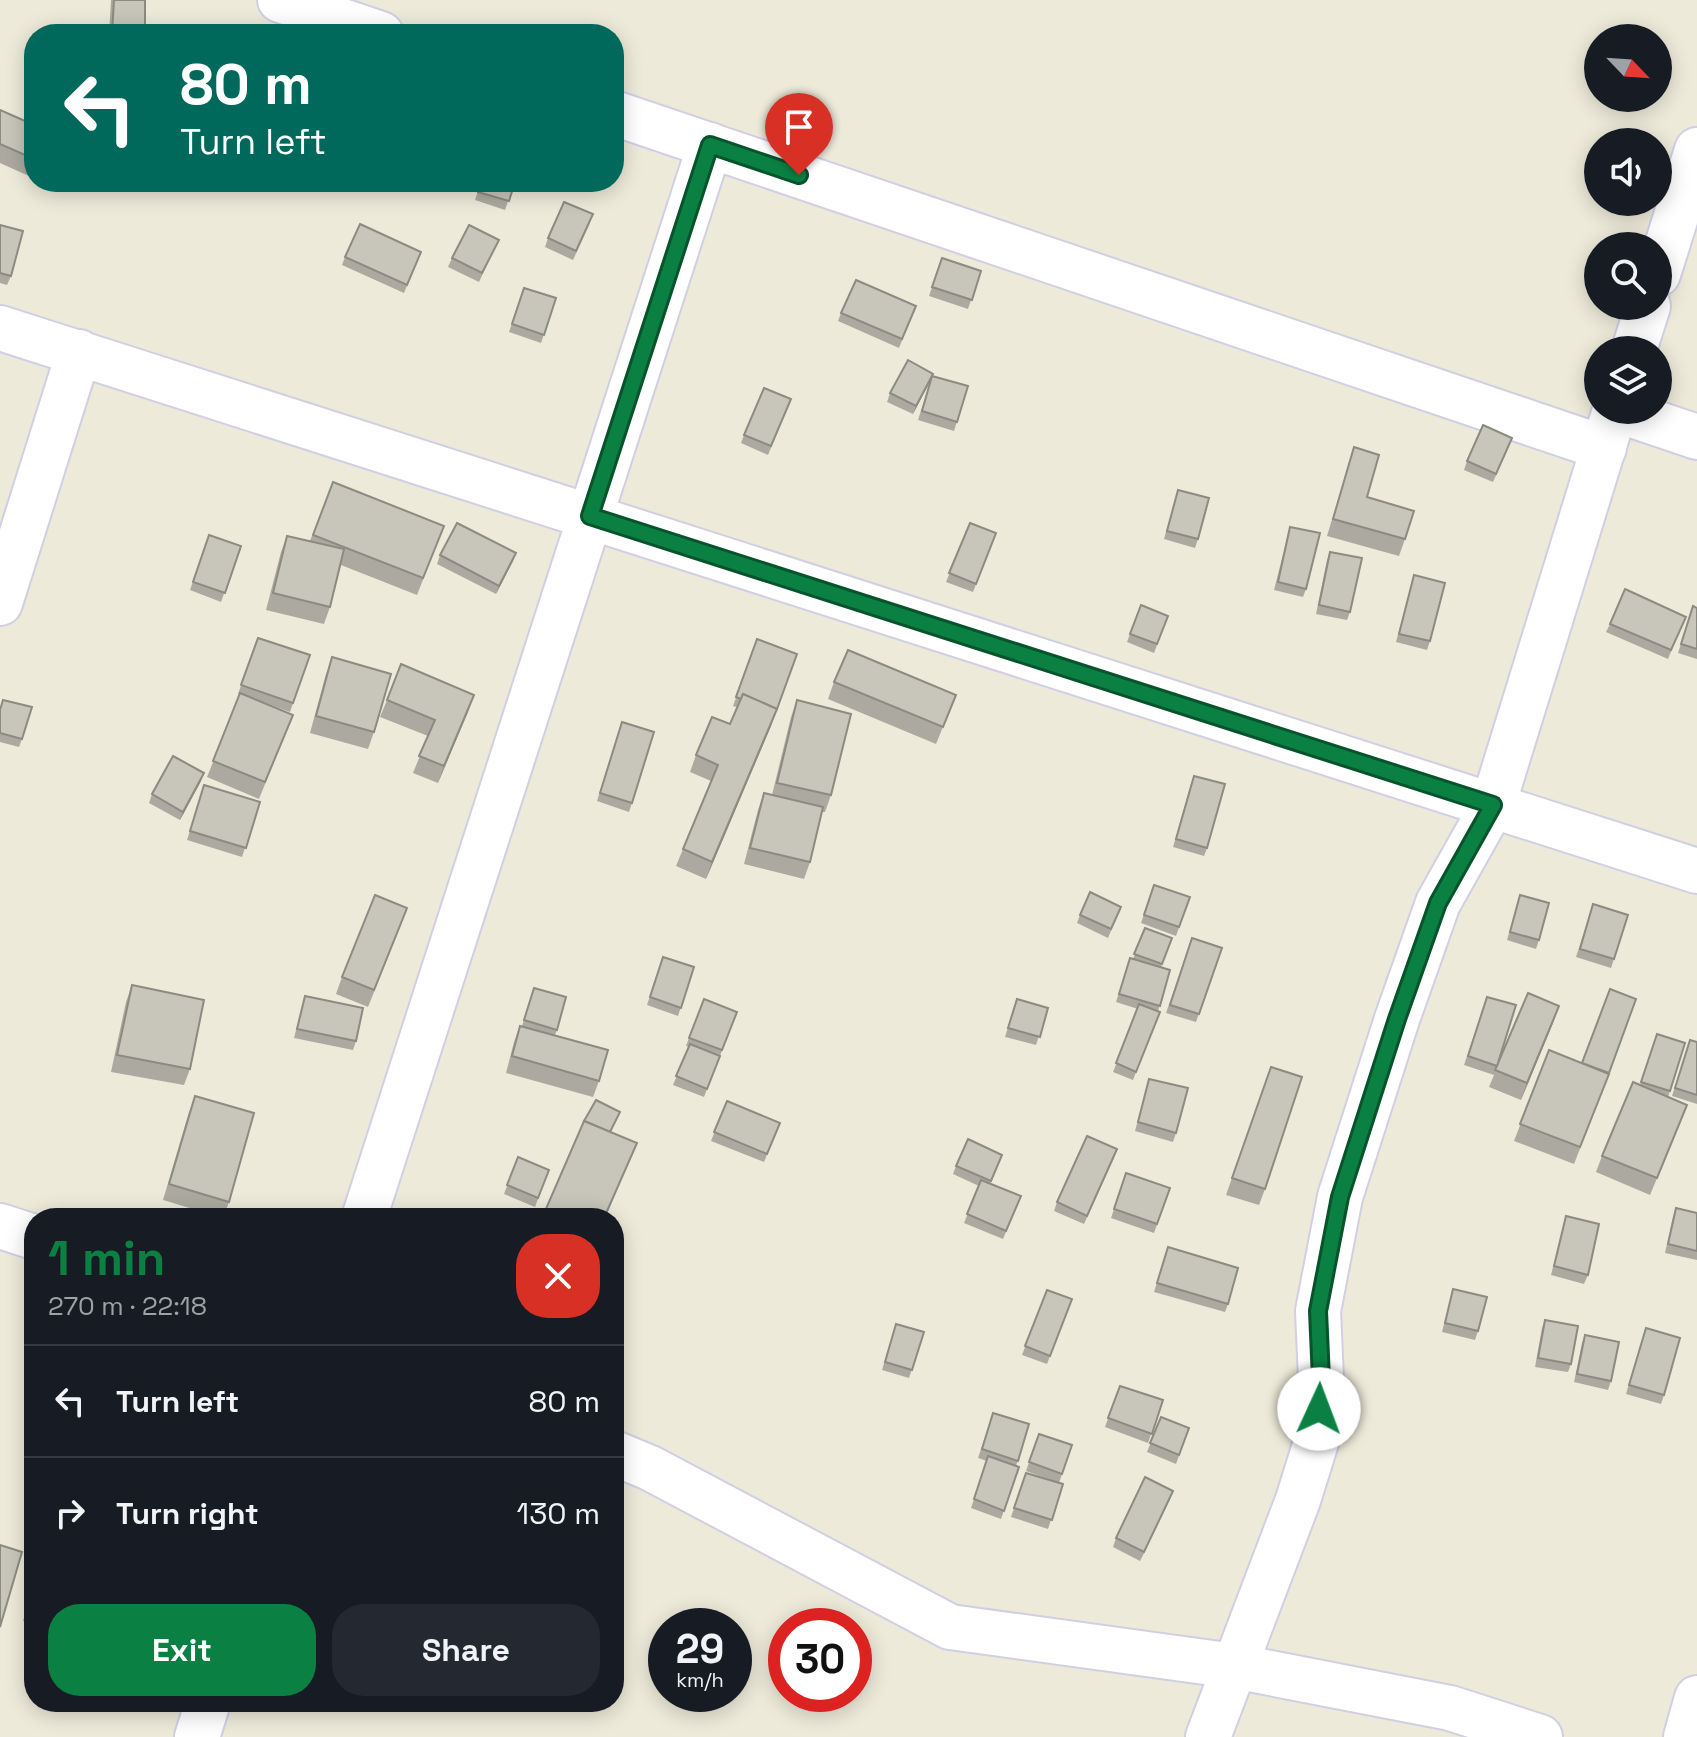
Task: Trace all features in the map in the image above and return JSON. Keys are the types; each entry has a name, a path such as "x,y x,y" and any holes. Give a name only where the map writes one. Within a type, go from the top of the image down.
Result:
{"street":[{"path":"280,0 351,24"},
{"path":"624,116 1584,414"},
{"path":"367,1208 710,145"},
{"path":"1672,238 1690,191 1697,150"},
{"path":"0,328 1697,871"},
{"path":"0,603 79,352"},
{"path":"1208,1737 1298,1500 1317,1439 1321,1379 1318,1311 1340,1197 1438,903 1493,805 1612,424"},
{"path":"1618,424 1697,437"},
{"path":"0,1226 24,1234"},
{"path":"624,1457 650,1468 950,1627 1234,1666 1450,1708 1540,1737"},
{"path":"1686,1737 1697,1698"},
{"path":"197,1737 205,1712"}],"building":[{"path":"114,0 145,0 145,24 113,24"},
{"path":"0,110 24,121 24,155 0,144"},
{"path":"478,192 512,192 509,201"},
{"path":"564,202 593,214 576,251 548,238"},
{"path":"360,224 421,252 407,285 345,257"},
{"path":"0,225 23,231 11,276 0,273"},
{"path":"469,225 499,240 482,273 452,258"},
{"path":"942,258 981,271 972,300 932,287"},
{"path":"856,280 916,306 902,339 841,313"},
{"path":"524,288 556,298 544,335 512,324"},
{"path":"908,360 933,374 916,406 890,393"},
{"path":"932,376 968,386 957,422 922,411"},
{"path":"764,388 791,399 771,446 744,435"},
{"path":"1483,425 1512,438 1496,474 1467,461"},
{"path":"1354,447 1379,455 1367,497 1414,511 1405,539 1333,519"},
{"path":"333,482 444,526 423,578 313,535"},
{"path":"1178,490 1209,498 1198,539 1167,531"},
{"path":"457,523 516,553 499,586 440,555"},
{"path":"970,523 996,533 976,584 949,573"},
{"path":"1290,527 1320,533 1306,589 1278,582"},
{"path":"209,535 241,546 225,593 193,582"},
{"path":"287,536 344,549 330,607 273,593"},
{"path":"1330,552 1362,558 1350,612 1319,605"},
{"path":"1414,575 1445,583 1430,641 1399,634"},
{"path":"1625,589 1686,617 1671,650 1610,624"},
{"path":"1141,605 1168,616 1157,644 1130,634"},
{"path":"1693,606 1697,608 1697,649 1681,644"},
{"path":"258,638 310,655 293,703 241,685"},
{"path":"757,639 797,654 777,709 743,694 741,699 736,697"},
{"path":"848,650 956,695 943,727 834,682"},
{"path":"332,657 391,674 374,732 316,716"},
{"path":"401,664 474,695 444,766 419,756 435,720 387,700"},
{"path":"240,693 293,715 265,782 213,761"},
{"path":"743,694 777,709 712,862 683,849 718,765 696,755 712,717 730,724"},
{"path":"3,700 32,707 22,739 0,733"},
{"path":"797,700 851,714 831,795 777,783"},
{"path":"622,722 654,732 632,803 600,793"},
{"path":"173,756 204,773 183,812 152,794"},
{"path":"1194,776 1225,784 1207,848 1176,839"},
{"path":"204,785 260,802 246,848 190,831"},
{"path":"764,793 823,807 810,862 750,848"},
{"path":"1154,885 1190,897 1179,927 1144,915"},
{"path":"1090,892 1121,907 1111,929 1080,915"},
{"path":"375,895 407,908 374,990 342,977"},
{"path":"1520,895 1549,903 1539,940 1510,932"},
{"path":"1593,904 1628,915 1614,959 1580,949"},
{"path":"1145,928 1172,938 1162,964 1134,954"},
{"path":"1192,938 1222,948 1199,1014 1170,1005"},
{"path":"663,957 694,967 681,1008 650,997"},
{"path":"1130,958 1170,970 1160,1006 1119,994"},
{"path":"132,985 204,1000 190,1069 117,1055"},
{"path":"534,988 566,997 557,1030 524,1020"},
{"path":"1610,989 1636,999 1609,1073 1582,1063"},
{"path":"1528,993 1559,1006 1527,1083 1495,1070"},
{"path":"305,996 363,1008 356,1041 297,1029"},
{"path":"1487,997 1516,1005 1497,1066 1468,1056"},
{"path":"704,999 737,1012 722,1050 689,1038"},
{"path":"1017,999 1048,1008 1040,1037 1008,1028"},
{"path":"1139,1004 1160,1012 1136,1072 1116,1063"},
{"path":"520,1026 608,1050 599,1081 512,1056"},
{"path":"1657,1034 1685,1043 1670,1091 1641,1082"},
{"path":"1690,1040 1697,1042 1697,1095 1675,1088"},
{"path":"690,1044 720,1056 707,1089 676,1076"},
{"path":"1549,1050 1609,1074 1580,1147 1520,1124"},
{"path":"1271,1067 1302,1077 1265,1189 1232,1178"},
{"path":"1149,1079 1188,1088 1176,1133 1138,1122"},
{"path":"1633,1082 1687,1105 1657,1178 1602,1156"},
{"path":"195,1096 254,1113 229,1202 169,1184"},
{"path":"596,1100 620,1112 610,1132 584,1121"},
{"path":"727,1101 780,1123 767,1154 714,1132"},
{"path":"584,1121 637,1143 608,1208 546,1208"},
{"path":"1087,1136 1117,1149 1087,1216 1057,1202"},
{"path":"968,1139 1002,1155 991,1181 956,1166"},
{"path":"518,1157 549,1170 538,1198 507,1185"},
{"path":"1126,1173 1170,1188 1157,1224 1114,1209"},
{"path":"981,1180 1021,1196 1006,1231 967,1214"},
{"path":"1676,1208 1697,1213 1697,1251 1668,1244"},
{"path":"1566,1216 1599,1224 1588,1275 1554,1266"},
{"path":"1168,1247 1238,1268 1228,1304 1157,1283"},
{"path":"1453,1289 1487,1297 1478,1331 1445,1323"},
{"path":"1047,1290 1072,1299 1050,1356 1025,1346"},
{"path":"1545,1320 1578,1326 1571,1364 1538,1358"},
{"path":"896,1324 924,1332 912,1370 885,1362"},
{"path":"1646,1328 1680,1338 1664,1395 1629,1385"},
{"path":"1585,1335 1619,1342 1611,1381 1577,1374"},
{"path":"1120,1386 1163,1400 1152,1434 1108,1418"},
{"path":"993,1413 1029,1424 1018,1461 982,1449"},
{"path":"1161,1417 1189,1428 1179,1455 1150,1443"},
{"path":"1039,1434 1072,1445 1062,1474 1029,1462"},
{"path":"988,1456 1019,1467 1004,1511 974,1499"},
{"path":"1026,1473 1063,1484 1052,1520 1014,1508"},
{"path":"1145,1477 1173,1491 1144,1552 1116,1538"},
{"path":"0,1545 22,1552 0,1627"}],"route":[{"path":"799,175 710,145 590,516 1493,805 1438,903 1340,1197 1318,1311 1319,1409"}]}
